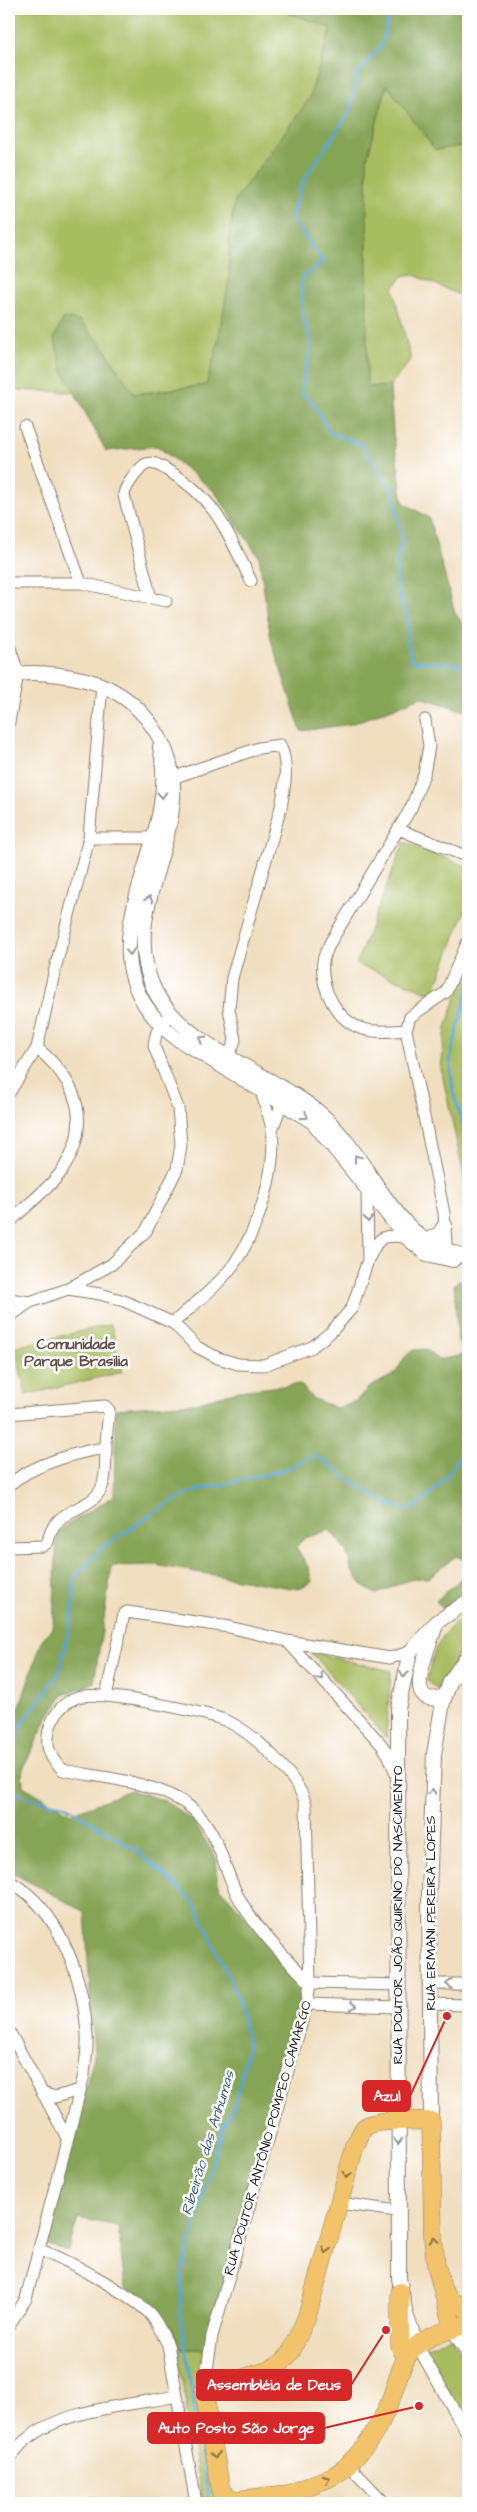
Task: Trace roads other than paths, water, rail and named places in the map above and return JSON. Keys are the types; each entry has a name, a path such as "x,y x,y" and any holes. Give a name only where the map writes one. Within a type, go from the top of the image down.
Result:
{"main road":[{"path":"204,2390 270,2370 282,2362 291,2352 307,2316 355,2146 364,2128 370,2124 398,2121 431,2121"},
{"name":"RUA ERMANI PEREIRA LOPES","path":"431,2121 433,2238 443,2295 461,2326"},
{"path":"400,2292 400,2346 416,2348 461,2326"},
{"path":"222,2498 236,2500 282,2499 336,2475 348,2465 381,2421 443,2295 468,2309"},
{"name":"RUA DOUTOR ANTÔNIO POMPEO CAMARGO","path":"204,2390 222,2498"}],"street":[{"path":"25,427 81,583"},
{"path":"151,598 124,495 125,490 140,468 148,463 157,464 170,471 205,498 225,525 251,581"},
{"path":"9,583 81,583 166,601"},
{"path":"9,645 13,675 9,722"},
{"path":"13,675 72,677 102,685 125,698 143,713 168,752 174,777 174,808 160,838"},
{"path":"9,1093 38,1048 54,969 89,838 102,685"},
{"path":"406,1030 364,1030 349,1023 339,1013 330,997 323,978 323,959 330,943 411,808 424,774 429,746 425,720"},
{"path":"155,729 162,757 162,804 160,838 145,912 143,949 154,990 165,1020 225,1061 284,1096 321,1115 406,1237 427,1254 468,1258"},
{"path":"174,777 259,748 280,745 284,753 286,782 281,807 232,978 229,1009 234,1040 225,1061"},
{"path":"398,829 468,857"},
{"path":"89,838 160,838"},
{"path":"447,1255 445,1225 406,1030 410,1017 446,992 468,941"},
{"path":"9,1316 30,1302 68,1289 112,1264 146,1230 177,1169 181,1145 178,1108 154,1046 155,1035 165,1020"},
{"path":"9,1223 60,1173 77,1143 80,1123 77,1102 67,1082 52,1061 38,1048"},
{"path":"173,1323 217,1283 236,1262 248,1240 268,1183 272,1152 272,1130 264,1084"},
{"path":"272,1130 284,1096"},
{"path":"68,1289 124,1301 173,1323 197,1347 218,1358 238,1364 264,1365 292,1356 312,1347 331,1332 347,1316 358,1295 368,1260 372,1187"},
{"path":"372,1187 426,1241 447,1255"},
{"path":"426,1241 439,1234 445,1225"},
{"path":"368,1260 381,1238 386,1236 406,1237"},
{"path":"9,1299 30,1302"},
{"path":"9,1414 105,1406 109,1408 106,1469 102,1487 96,1496 55,1522 50,1529 48,1542 43,1546 9,1547"},
{"path":"9,1484 54,1461 88,1450 106,1448"},
{"path":"106,1696 124,1614 127,1612 229,1627 287,1641 390,1658 410,1652 437,1622 468,1600"},
{"path":"437,1622 419,1682 421,1693 427,1698 436,1700 445,1696"},
{"path":"287,1641 381,1744 389,1756 398,1778"},
{"name":"RUA DOUTOR JOÃO QUIRINO DO NASCIMENTO","path":"400,2292 397,2211 400,2007 398,1709 410,1652"},
{"name":"RUA ERMANI PEREIRA LOPES","path":"431,2121 430,1893 434,1754 445,1696 453,1677 468,1655"},
{"name":"RUA DOUTOR ANTÔNIO POMPEO CAMARGO","path":"204,2390 212,2336 307,2004 310,1983 309,1828 304,1794 296,1783 249,1736 232,1723 220,1718 106,1696 75,1698 66,1703 52,1722 48,1746 50,1755 63,1770 165,1792 201,1816 213,1834 240,1901 252,1918 310,1983"},
{"path":"9,1881 42,1909 59,1934 72,1964 82,1996 87,2038 84,2075 26,2299 9,2325"},
{"path":"310,1983 399,1986"},
{"path":"430,1984 468,1984"},
{"path":"307,2004 400,2007"},
{"path":"430,2004 468,2005"},
{"path":"9,2031 67,2138"},
{"path":"42,2093 55,2097 80,2090"},
{"path":"339,2203 397,2211"},
{"path":"39,2250 66,2261 138,2304 150,2315 168,2345 196,2503"},
{"name":"RUA ERMANI PEREIRA LOPES","path":"461,2326 468,2352"},
{"path":"416,2348 468,2434"},
{"path":"9,2459 26,2439 48,2425 80,2415 177,2396"},
{"path":"348,2465 385,2503"}],"waterway":[{"name":"Ribeirão das Anhumas","path":"382,9 389,14 382,45 357,74 350,111 302,183 291,218 323,262 301,279 302,313 311,343 301,392 315,406 329,432 362,445 393,493 402,541 396,563 398,595 408,618 408,645 412,661 468,665"},
{"name":"Ribeirão das Anhumas","path":"468,988 450,1060 453,1092 468,1140"},
{"name":"Ribeirão das Anhumas","path":"9,1759 22,1724 59,1673 73,1612 74,1579 101,1549 167,1504 195,1491 285,1470 315,1455 371,1495 410,1510 444,1480 468,1442"},
{"name":"Ribeirão das Anhumas","path":"9,1783 10,1788 25,1797 66,1806 136,1850 176,1885 197,1907 238,1999 248,2045 235,2104 223,2127 216,2149 183,2269 180,2314 209,2503"}],"place":[{"name":"Azul","path":"447,2016"},
{"name":"Assembléia de Deus","path":"386,2330"},
{"name":"Auto Posto São Jorge","path":"419,2406"}],"district":[{"name":"Comunidade Parque Brasilia","path":"76,1352"}]}
